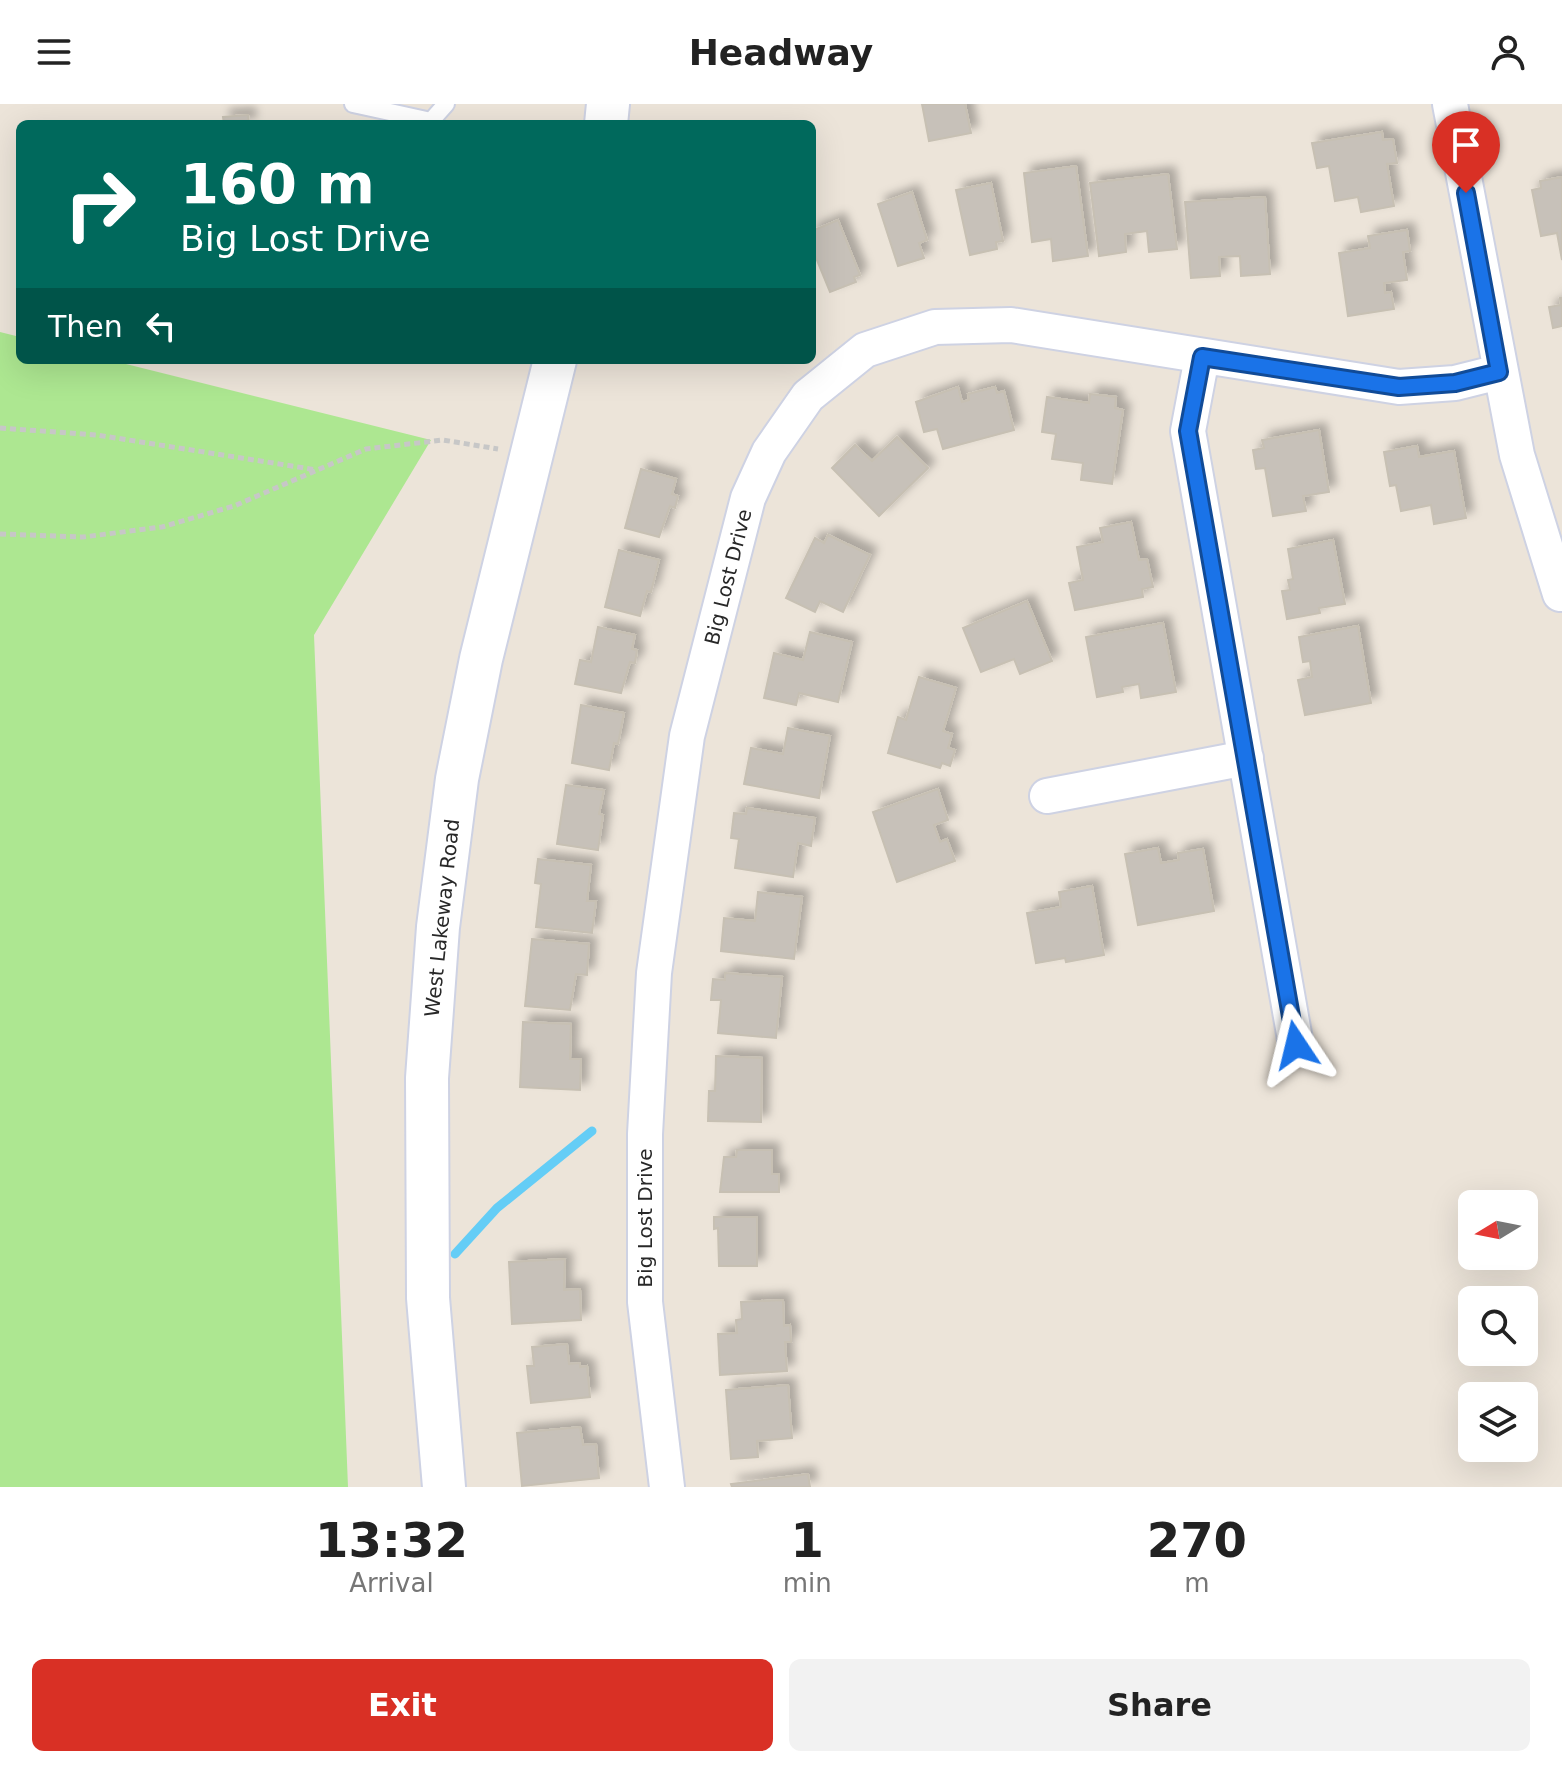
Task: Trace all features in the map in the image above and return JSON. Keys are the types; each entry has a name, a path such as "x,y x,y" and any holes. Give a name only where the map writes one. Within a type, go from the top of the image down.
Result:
{"street":[{"path":"1450,104 1517,455 1560,594"},
{"name":"Big Lost Drive","path":"667,1487 645,1302 645,1134 654,973 687,736 748,498 769,452 808,396 865,350 935,327 1011,325 1399,387 1455,383 1499,372"},
{"path":"1202,357 1188,431 1296,1045"},
{"name":"West Lakeway Road","path":"444,1487 428,1298 427,1078 438,927 457,779 481,659 554,364"},
{"path":"1047,796 1246,758"}],"lane":[{"path":"353,104 426,120"},
{"path":"432,120 446,104"}],"path":[{"path":"0,428 97,435 317,470"},
{"path":"0,534 83,537 162,527 234,506 366,449 443,440 531,455"}],"green space":[{"path":"0,332 16,336 16,364 126,364 431,440 314,635 348,1487 0,1487"}],"building":[{"path":"922,104 965,104 971,133 929,141"},
{"path":"248,115 249,120 223,120 223,117"},
{"path":"1382,132 1383,140 1393,139 1397,163 1387,164 1394,206 1361,212 1358,197 1335,201 1329,166 1317,168 1312,143"},
{"path":"1076,166 1088,256 1053,261 1051,239 1032,242 1024,173"},
{"path":"1168,174 1177,249 1149,252 1147,231 1125,234 1126,252 1099,256 1090,183"},
{"path":"1562,177 1562,260 1557,233 1541,236 1532,190 1541,188 1540,181"},
{"path":"991,183 1003,241 996,242 997,249 970,255 956,190"},
{"path":"912,192 927,240 919,243 924,258 898,266 878,204"},
{"path":"1265,197 1270,274 1241,276 1240,256 1219,257 1220,276 1191,278 1185,202"},
{"path":"838,220 860,275 854,277 856,282 830,292 816,258 816,229"},
{"path":"1407,230 1410,251 1403,252 1407,280 1384,283 1385,293 1391,292 1394,309 1348,316 1339,253 1370,248 1368,236"},
{"path":"1562,298 1562,326 1553,328 1549,307 1561,305"},
{"path":"958,387 962,402 969,400 968,394 995,387 997,393 1004,391 1014,430 943,449 937,429 924,432 916,402"},
{"path":"1090,394 1116,397 1115,408 1123,410 1112,484 1081,480 1083,463 1052,459 1056,434 1042,432 1047,397 1089,403"},
{"path":"1319,430 1329,492 1303,496 1306,511 1273,516 1265,468 1256,469 1253,450 1264,448 1262,440"},
{"path":"897,437 928,468 879,516 832,468 855,445 872,461"},
{"path":"1417,446 1419,457 1454,451 1466,518 1434,524 1431,505 1401,511 1396,485 1390,486 1384,452"},
{"path":"641,469 676,479 672,494 678,496 675,508 670,506 659,537 625,528"},
{"path":"1131,522 1139,560 1147,559 1153,587 1142,589 1143,597 1075,610 1069,583 1083,580 1077,547 1103,542 1100,528"},
{"path":"828,535 870,555 843,612 820,601 815,612 786,598 815,538 824,543"},
{"path":"1333,540 1345,604 1319,608 1320,613 1287,619 1282,591 1290,590 1288,580 1293,579 1288,549"},
{"path":"619,550 659,560 651,592 647,591 640,616 605,607"},
{"path":"1027,601 1052,661 1020,674 1014,659 981,672 963,628"},
{"path":"1163,623 1176,692 1141,698 1139,684 1122,687 1123,692 1097,697 1086,637"},
{"path":"1358,626 1371,703 1305,715 1298,680 1312,677 1310,661 1303,662 1299,637"},
{"path":"598,627 635,635 632,649 637,650 635,663 630,662 621,693 575,684 580,660 591,662"},
{"path":"810,632 852,642 838,702 799,693 796,705 764,698 774,653 803,660"},
{"path":"919,677 956,688 943,731 952,734 948,748 955,750 950,766 942,763 940,768 888,753 898,717 906,720"},
{"path":"581,705 624,713 609,770 572,763"},
{"path":"788,728 830,736 819,798 744,784 751,748 783,754"},
{"path":"566,785 604,790 599,814 603,815 598,850 557,844"},
{"path":"938,789 948,820 934,825 940,842 947,839 955,861 897,882 873,812"},
{"path":"747,808 815,818 811,846 798,843 793,877 735,868 739,839 731,838 734,813 746,814"},
{"path":"1158,848 1161,863 1179,860 1178,853 1203,849 1214,911 1138,925 1125,854"},
{"path":"538,859 591,865 587,901 596,901 592,933 536,927 541,884 535,883"},
{"path":"1092,886 1104,955 1066,962 1065,958 1036,963 1027,913 1061,907 1059,892"},
{"path":"758,892 802,897 794,959 721,951 724,918 755,921"},
{"path":"532,939 589,944 587,975 576,974 570,1010 525,1006"},
{"path":"725,973 782,977 776,1038 718,1033 721,1000 711,1000 713,979 725,980"},
{"path":"523,1022 571,1024 570,1059 581,1059 580,1090 520,1087"},
{"path":"716,1056 762,1058 761,1122 708,1121 709,1091 715,1091"},
{"path":"737,1150 772,1150 772,1174 779,1174 779,1192 720,1192 724,1157 736,1157"},
{"path":"714,1217 757,1217 757,1266 719,1266 718,1228 714,1229"},
{"path":"565,1259 564,1290 580,1289 581,1320 512,1324 509,1262"},
{"path":"783,1300 784,1326 790,1325 791,1342 785,1342 787,1371 720,1375 718,1334 737,1333 736,1320 742,1319 741,1302"},
{"path":"567,1344 569,1364 587,1366 590,1397 531,1403 527,1366 534,1366 532,1347"},
{"path":"788,1385 792,1438 757,1441 758,1457 731,1459 726,1390"},
{"path":"580,1427 583,1445 596,1444 599,1478 522,1486 517,1433"},
{"path":"808,1474 810,1487 732,1487 731,1484"}],"waterway":[{"path":"455,1254 497,1208 592,1131"}],"route":[{"path":"1296,1045 1188,431 1202,357 1399,387 1455,383 1499,372 1466,193"}]}
